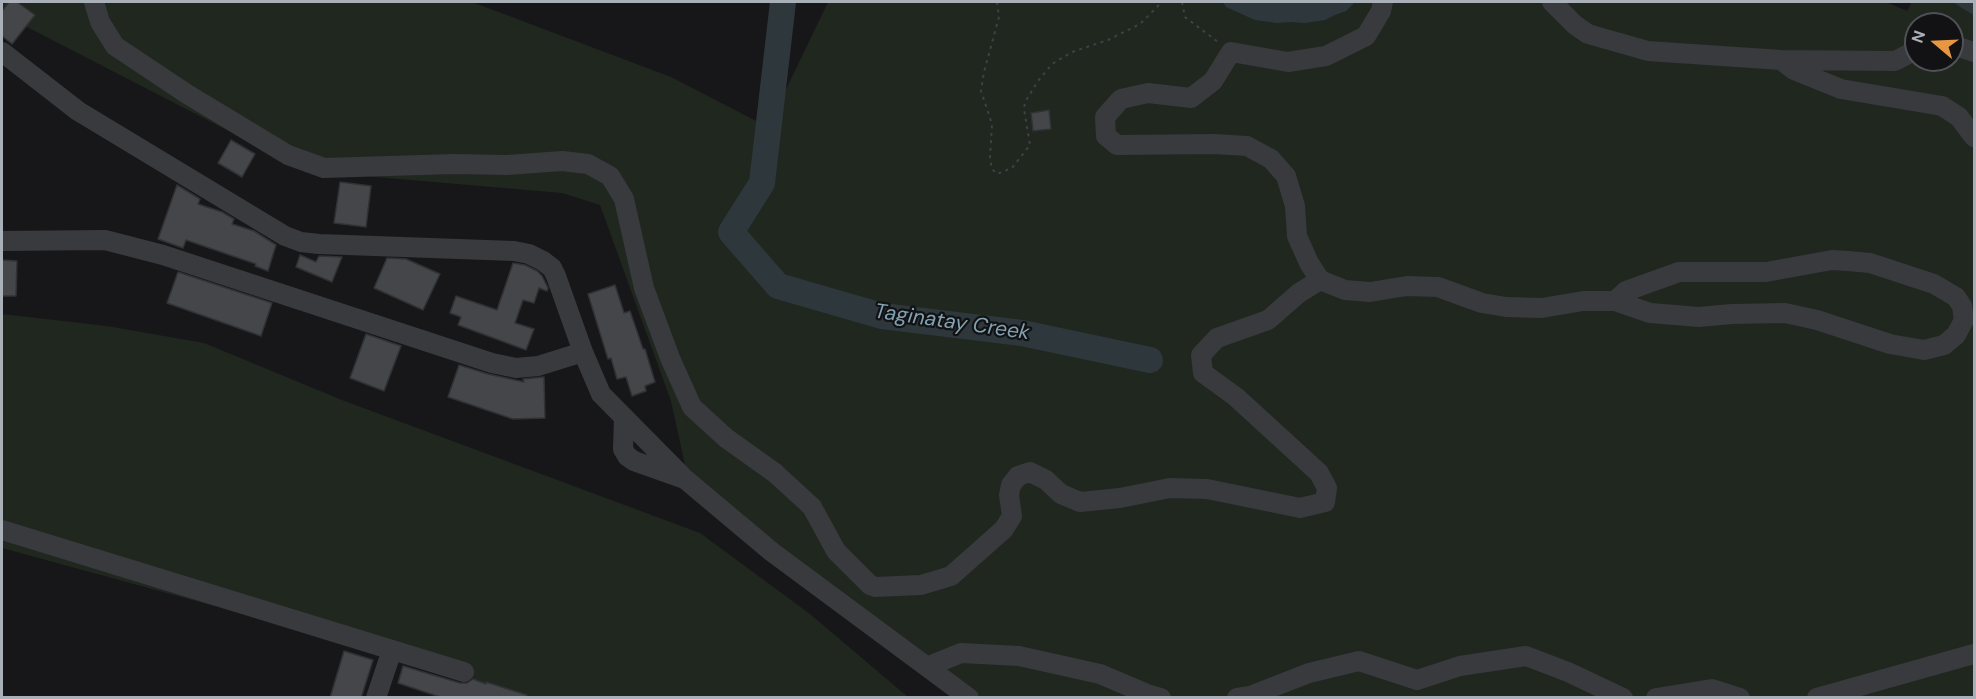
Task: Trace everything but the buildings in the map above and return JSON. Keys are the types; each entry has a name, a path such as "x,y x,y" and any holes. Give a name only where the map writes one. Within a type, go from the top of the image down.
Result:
{"street":[{"path":"94,2 100,22 115,46 187,94 288,154 324,168 454,164 507,165 562,161 588,164 610,176 624,199 644,288 670,358 692,406 726,438 775,473 812,507 836,551 870,585 875,587 921,585 951,576 1004,529 1012,516 1009,495 1011,485 1018,476 1030,472 1046,480 1061,494 1080,502 1119,498 1170,488 1207,489 1300,508 1324,502 1327,488 1318,473 1236,397 1203,374 1201,355 1217,338 1268,320 1299,293 1320,280"},
{"path":"1383,2 1381,11 1366,36 1326,56 1288,62 1231,51 1212,81 1191,98 1148,93 1121,99 1105,117 1106,136 1117,145 1247,146 1271,159 1286,176 1295,206 1297,236 1309,263 1320,280 1345,290 1370,292 1407,286 1438,287 1482,303 1542,309 1583,301 1615,301 1650,313 1699,317 1785,313 1826,322 1890,344 1924,350 1944,345 1956,335 1964,320 1962,306 1956,297 1934,284 1870,263 1832,260 1766,272 1678,272 1626,291 1615,301"},
{"path":"1552,2 1575,25 1588,33 1648,51 1781,60 1895,61 1904,56"},
{"path":"2,52 78,111 285,236 301,242 319,244 514,251 529,254 543,261 552,268 556,276 583,352 601,394 685,479 772,552 969,698"},
{"path":"1781,60 1794,70 1841,89 1942,106 1959,117 1974,137"},
{"path":"2,241 105,240 194,265 492,363 516,368 538,366 583,352"},
{"path":"2,530 464,672"},
{"path":"381,696 392,650"},
{"path":"928,666 961,653 1019,656 1100,674 1161,698"},
{"path":"1817,698 1974,654"},
{"path":"1237,698 1251,696 1309,673 1359,661 1418,680 1460,666 1526,656 1568,672 1623,698"},
{"path":"1656,698 1712,689 1740,698"}],"path":[{"path":"997,2 999,17 981,91 992,124 990,158 992,169 997,174 1012,168 1030,145 1024,109 1025,102 1052,64 1072,52 1108,40 1140,24 1162,2"},
{"path":"1182,2 1185,17 1231,51"}],"shaded area":[{"path":"2,2 472,2 671,77 768,127 828,2 1886,2 1907,11 1912,2 1974,2 1974,697 981,697 911,651 721,501 685,465 671,401 600,205 562,193 306,171 2,14"},
{"path":"1223,2 1355,2 1346,11 1325,20 1277,23 1255,20 1226,7"},
{"path":"1953,2 1974,2 1974,15 1962,8"},
{"path":"2,314 107,326 204,343 342,400 700,533 810,614 908,697 521,697 448,670 2,548"}],"waterway":[{"name":"Taginatay Creek","path":"783,2 762,183 731,232 778,286 882,316 1022,333 1150,360"}]}
